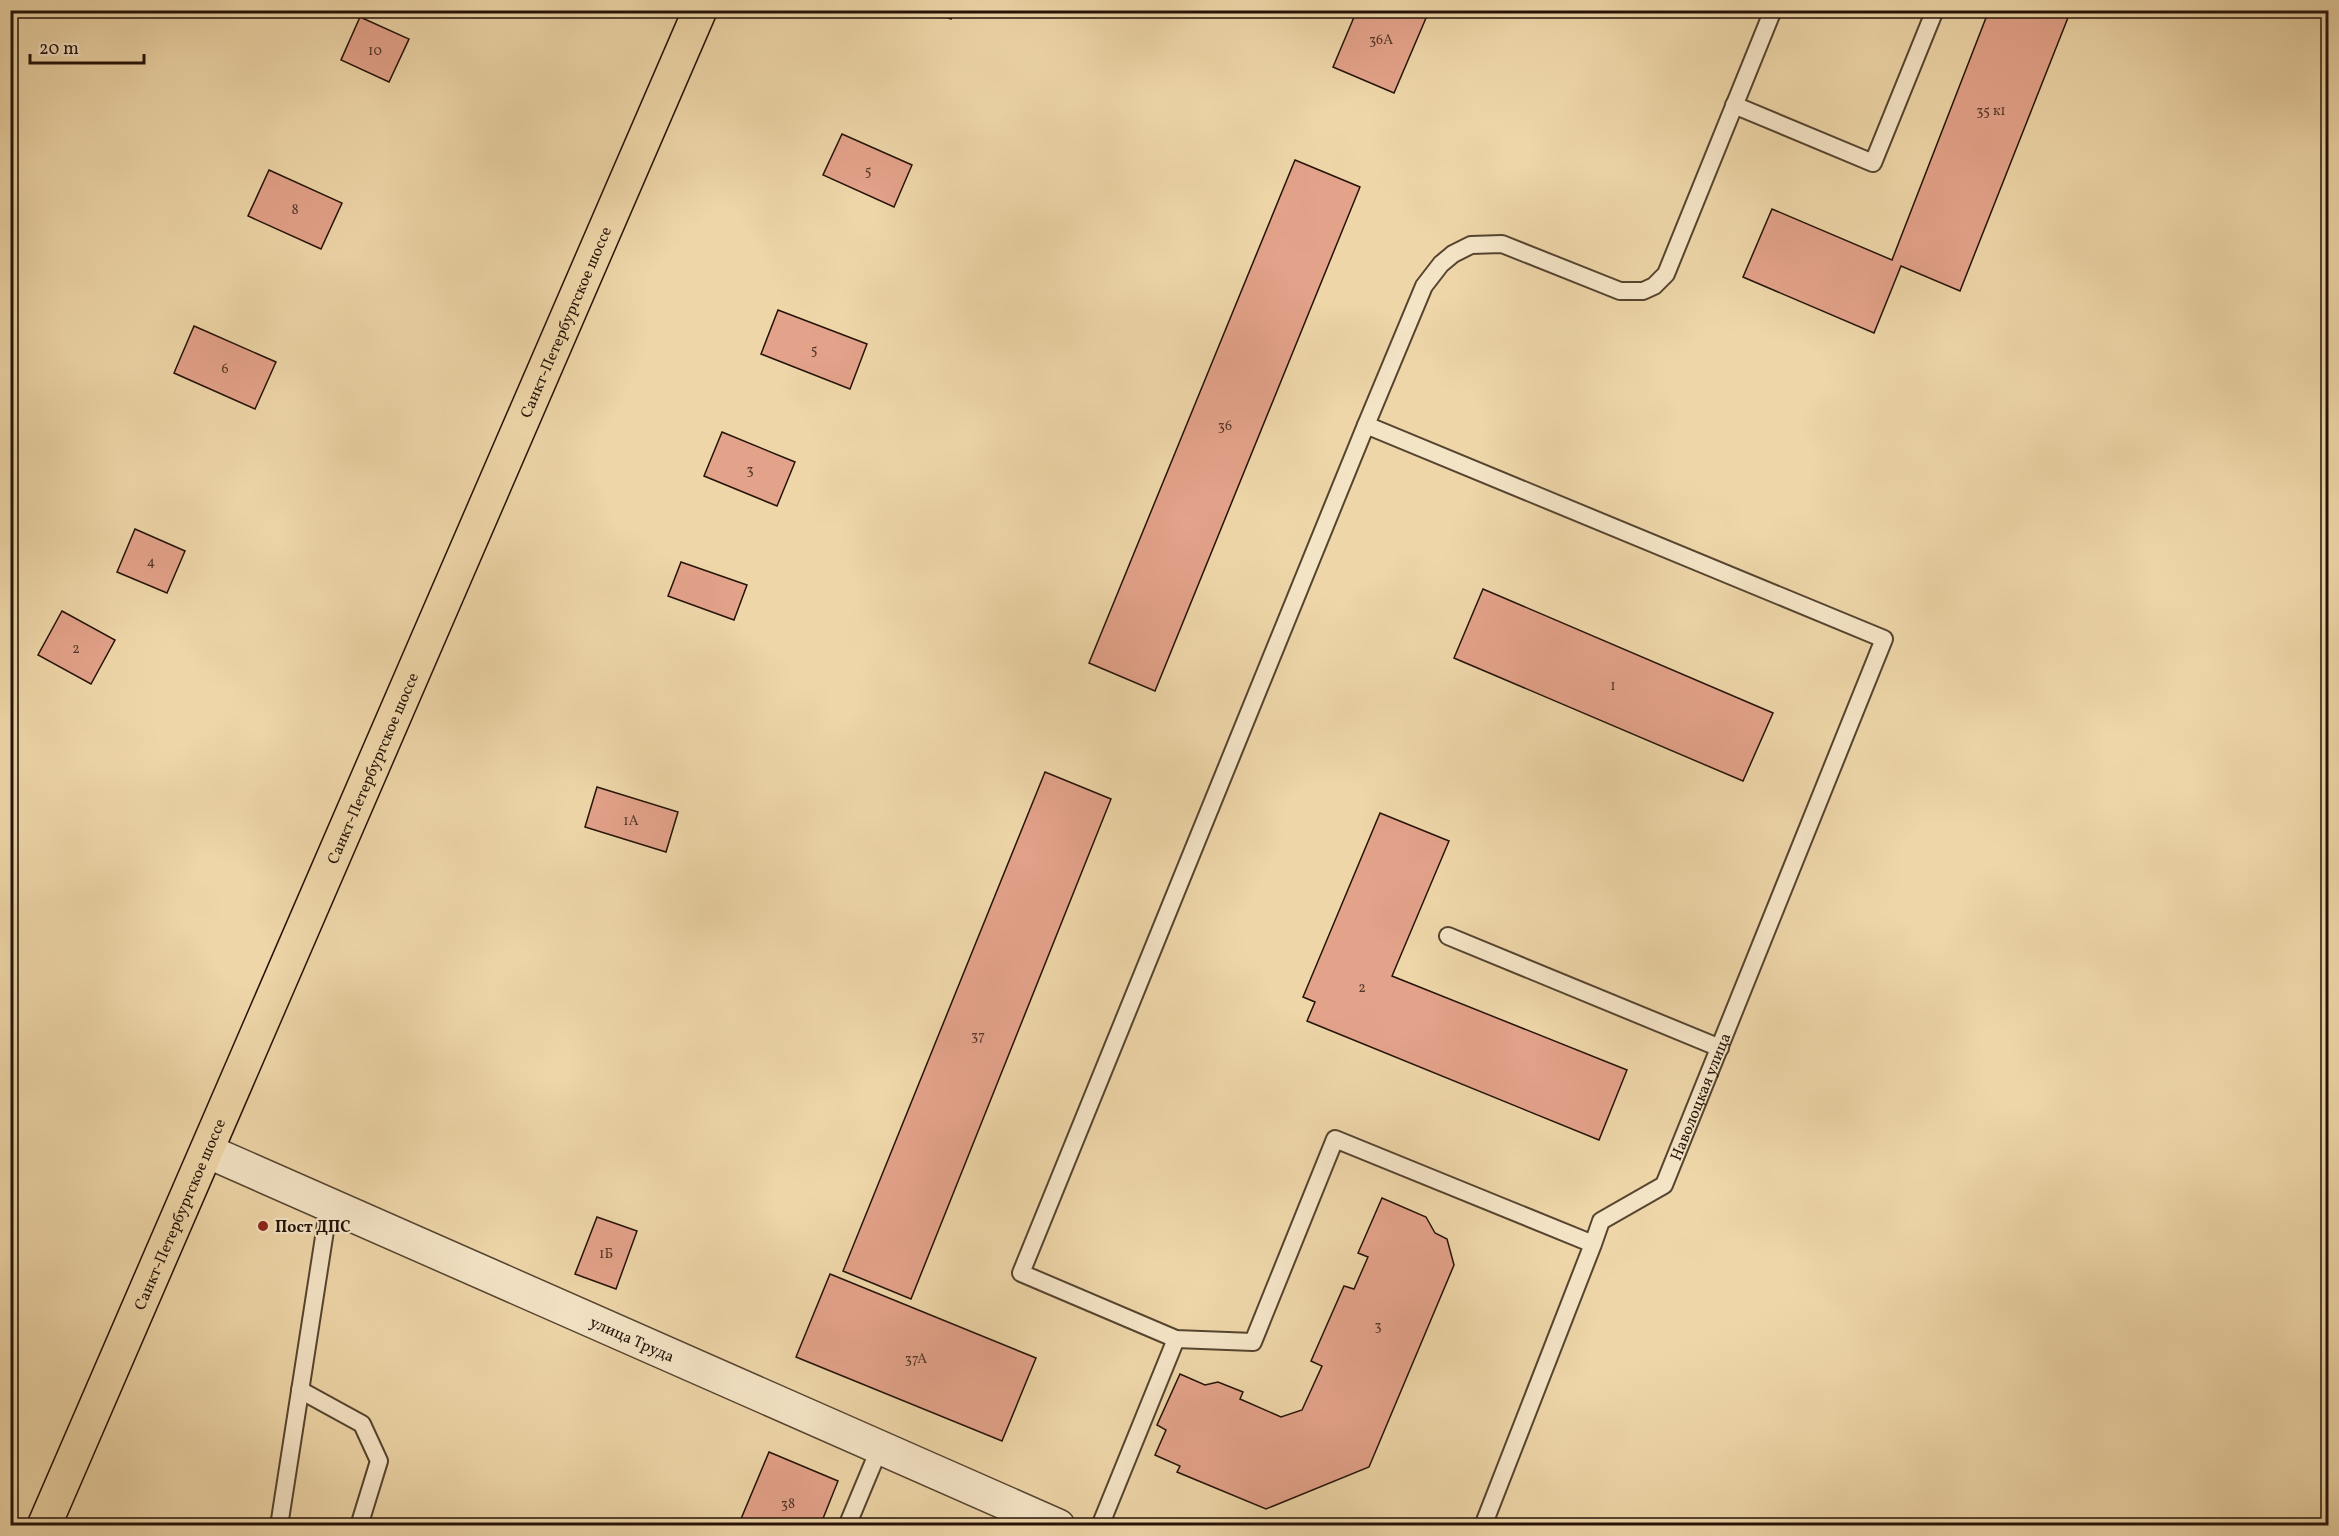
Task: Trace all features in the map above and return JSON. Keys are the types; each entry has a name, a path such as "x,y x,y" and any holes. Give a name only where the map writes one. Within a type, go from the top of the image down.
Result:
{"main road":[{"name":"Санкт-Петербургское шоссе","path":"44,1526 700,10"}],"street":[{"name":"улица Труда","path":"207,1151 1058,1526"}],"lane":[{"path":"1593,1244 1335,1139 1253,1342 1176,1339 1021,1273 1424,285 1441,264 1453,254 1471,245 1502,244 1620,291 1643,291 1654,286 1666,274 1773,10"},
{"path":"1734,105 1873,163 1935,10"},
{"name":"Наволоцкая улица","path":"1366,425 1884,639 1664,1185 1601,1221 1483,1526"},
{"path":"1448,936 1720,1048"},
{"path":"279,1526 328,1205"},
{"path":"1100,1526 1176,1339"},
{"path":"300,1390 362,1424 379,1461 359,1526"},
{"path":"847,1526 880,1447"}],"building":[{"path":"930,10 955,10 951,19"},
{"path":"1357,10 1429,11 1394,93 1333,67"},
{"path":"1989,10 2071,10 1960,291 1901,266 1874,333 1743,277 1772,209 1892,260"},
{"path":"360,17 409,39 389,82 341,60"},
{"path":"842,134 912,165 894,207 823,175"},
{"path":"1295,160 1360,187 1155,691 1089,663"},
{"path":"269,170 342,203 321,249 248,216"},
{"path":"778,310 867,344 850,389 761,354"},
{"path":"194,326 276,362 255,409 174,373"},
{"path":"722,432 795,462 777,506 704,476"},
{"path":"135,529 185,551 167,593 117,572"},
{"path":"681,562 747,585 734,620 668,596"},
{"path":"1483,589 1773,713 1743,781 1454,658"},
{"path":"62,611 115,640 91,684 38,655"},
{"path":"1045,772 1111,799 911,1299 843,1271"},
{"path":"597,787 678,812 666,852 585,827"},
{"path":"1380,813 1449,841 1392,976 1627,1070 1599,1140 1307,1021 1315,1002 1303,997"},
{"path":"1382,1198 1426,1217 1435,1233 1447,1239 1454,1265 1369,1467 1266,1509 1177,1472 1180,1466 1155,1455 1166,1430 1157,1425 1180,1374 1205,1385 1218,1382 1243,1392 1240,1399 1281,1417 1302,1410 1322,1366 1311,1361 1344,1286 1354,1289 1368,1257 1358,1253"},
{"path":"597,1217 637,1231 616,1289 575,1274"},
{"path":"830,1274 1036,1358 1002,1441 796,1357"},
{"path":"769,1452 838,1481 820,1526 738,1526"}],"place":[{"name":"Пост ДПС","path":"263,1226"}]}
